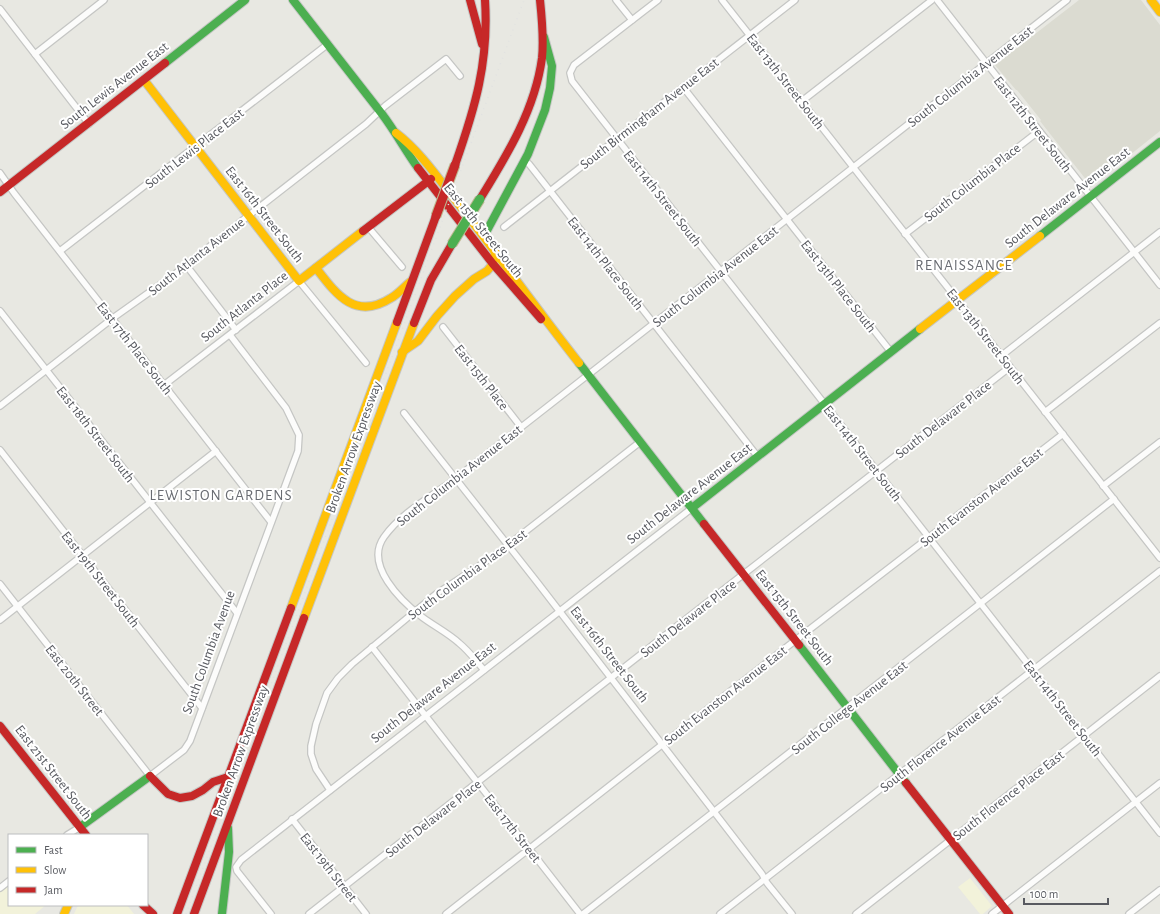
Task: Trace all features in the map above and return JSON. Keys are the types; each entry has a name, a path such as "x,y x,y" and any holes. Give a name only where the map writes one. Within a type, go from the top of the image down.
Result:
{"main road":[{"name":"South Lewis Avenue East","path":"0,192 89,124 245,0"},
{"name":"East 15th Street South","path":"293,0 380,111 396,133 402,146 428,182 493,264 559,338"},
{"path":"470,0 485,58"},
{"name":"Broken Arrow Expressway","path":"178,912 455,165 478,96 485,58 485,0"},
{"name":"Broken Arrow Expressway","path":"194,914 402,352 431,280 517,138 531,107 541,71 544,37 540,0"},
{"path":"1151,0 1160,12"},
{"path":"484,236 540,126 548,95 552,65 544,37"},
{"name":"East 16th Street South","path":"144,80 299,281"},
{"name":"East 15th Street South","path":"396,133 408,142 484,236 533,300 559,338 1009,914"},
{"name":"South Delaware Avenue East","path":"692,508 1160,142"},
{"name":"South Atlanta Place","path":"299,281 436,175"},
{"path":"402,352 418,341 437,316 455,296 474,279 487,271 493,264 495,255 494,249"},
{"path":"316,268 341,298 354,305 361,306 370,307 386,302 412,280"},
{"name":"East 21st Street South","path":"0,726 85,834"},
{"path":"150,776 168,794 180,798 192,796 213,782 228,777"},
{"name":"South Columbia Avenue","path":"80,827 150,776"},
{"path":"222,914 229,852 228,822"},
{"path":"144,906 152,914"}],"street":[{"path":"35,54 104,0"},
{"path":"616,0 632,20 658,0"},
{"name":"East 13th Street South","path":"722,0 1160,558"},
{"name":"South Birmingham Avenue East","path":"504,227 794,0"},
{"path":"802,101 932,0"},
{"name":"East 12th Street South","path":"937,0 1160,285"},
{"name":"South Columbia Avenue East","path":"415,611 393,589 379,562 378,552 380,545 392,527 418,505 455,479 1067,0"},
{"path":"0,9 89,124"},
{"name":"East 14th Street South","path":"632,20 574,65 570,72 572,81 1160,832"},
{"name":"South Lewis Place East","path":"60,252 328,44"},
{"name":"South Atlanta Avenue","path":"0,406 113,318 175,274 248,215 366,124 390,102 446,58 460,76"},
{"name":"East 13th Place South","path":"683,87 891,352"},
{"name":"South Columbia Place","path":"905,234 1039,130"},
{"name":"East 14th Place South","path":"529,164 758,457"},
{"name":"East 17th Place South","path":"0,173 60,252 272,522"},
{"path":"369,228 402,267"},
{"path":"1001,356 1160,232"},
{"path":"186,265 236,330"},
{"name":"South Atlanta Place","path":"164,385 299,281"},
{"name":"East 16th Street South","path":"299,281 366,364"},
{"name":"East 18th Street South","path":"0,311 237,613"},
{"path":"1046,412 1160,323"},
{"name":"East 15th Place","path":"443,327 521,427"},
{"name":"South Columbia Avenue","path":"150,776 187,747 298,451 299,435 296,426 281,401 230,335"},
{"name":"South Delaware Place","path":"310,914 743,574 1010,367"},
{"name":"East 16th Street South","path":"404,413 714,811 792,914"},
{"name":"South Evanston Avenue East","path":"446,914 1063,434"},
{"name":"South Columbia Place East","path":"330,790 313,763 311,746 312,737 324,701 332,686 352,664 440,590 480,565 640,442"},
{"path":"1104,486 1160,442"},
{"name":"East 19th Street South","path":"0,450 202,708"},
{"path":"0,620 216,451"},
{"name":"South College Avenue East","path":"581,914 848,708 1114,499"},
{"name":"South Delaware Avenue East","path":"271,914 237,871 236,866 241,860 692,508"},
{"name":"South Florence Avenue East","path":"720,914 1160,571"},
{"name":"East 20th Street","path":"0,584 150,776"},
{"path":"415,611 460,643 484,670"},
{"name":"East 17th Street","path":"372,647 581,914"},
{"name":"South Florence Place East","path":"856,914 1160,676"},
{"path":"992,914 1160,783"},
{"name":"East 19th Street","path":"292,819 366,914"},
{"name":"South Columbia Avenue","path":"69,834 80,827"},
{"path":"0,888 8,882"},
{"path":"1129,914 1160,890"}],"shaded area":[{"path":"1079,0 1141,0 1160,25 1160,131 1091,186 1040,121 1041,120 995,65"},
{"path":"970,878 992,906 983,914 980,914 958,887"},
{"path":"8,886 8,906 45,906 35,914 0,914 0,892"},
{"path":"78,906 128,906 134,914 74,914"}],"railway":[{"path":"186,914 524,0"}],"traffic: fast":[{"path":"165,63 245,0"},
{"path":"293,0 382,114 418,168"},
{"path":"484,236 528,154 545,110 550,88 552,66 544,37"},
{"path":"1040,236 1160,142"},
{"path":"452,244 480,199"},
{"path":"692,508 920,329"},
{"path":"579,363 704,524"},
{"path":"799,645 906,783"},
{"path":"80,827 150,776"},
{"path":"222,914 229,852 228,828"}],"traffic: slow":[{"path":"1151,0 1160,12"},
{"path":"144,80 299,281 363,231"},
{"path":"396,133 414,149 430,167 579,363"},
{"path":"920,329 1040,236"},
{"path":"402,352 418,341 437,316 455,296 474,279 487,271 493,264 495,255 494,249"},
{"path":"316,268 339,295 357,305 367,307 378,304 394,296 410,282"},
{"path":"291,608 397,322"},
{"path":"304,618 414,323"},
{"path":"64,914 68,906"}],"traffic: jam":[{"path":"470,0 482,44"},
{"path":"455,165 469,124 483,64 486,23 485,0"},
{"path":"480,199 510,149 533,96 543,51 540,0"},
{"path":"0,192 165,63"},
{"path":"436,216 455,165"},
{"path":"418,168 493,264 541,319"},
{"path":"363,231 431,179"},
{"path":"397,322 436,216"},
{"path":"414,323 431,280 452,244"},
{"path":"704,524 799,645"},
{"path":"177,914 291,608"},
{"path":"194,914 304,618"},
{"path":"0,726 85,834"},
{"path":"150,776 168,794 180,798 192,796 213,782 228,777"},
{"path":"906,783 1009,914"},
{"path":"144,906 153,914"}],"district":[{"name":"RENAISSANCE","path":"964,265"},
{"name":"LEWISTON GARDENS","path":"221,495"}]}
